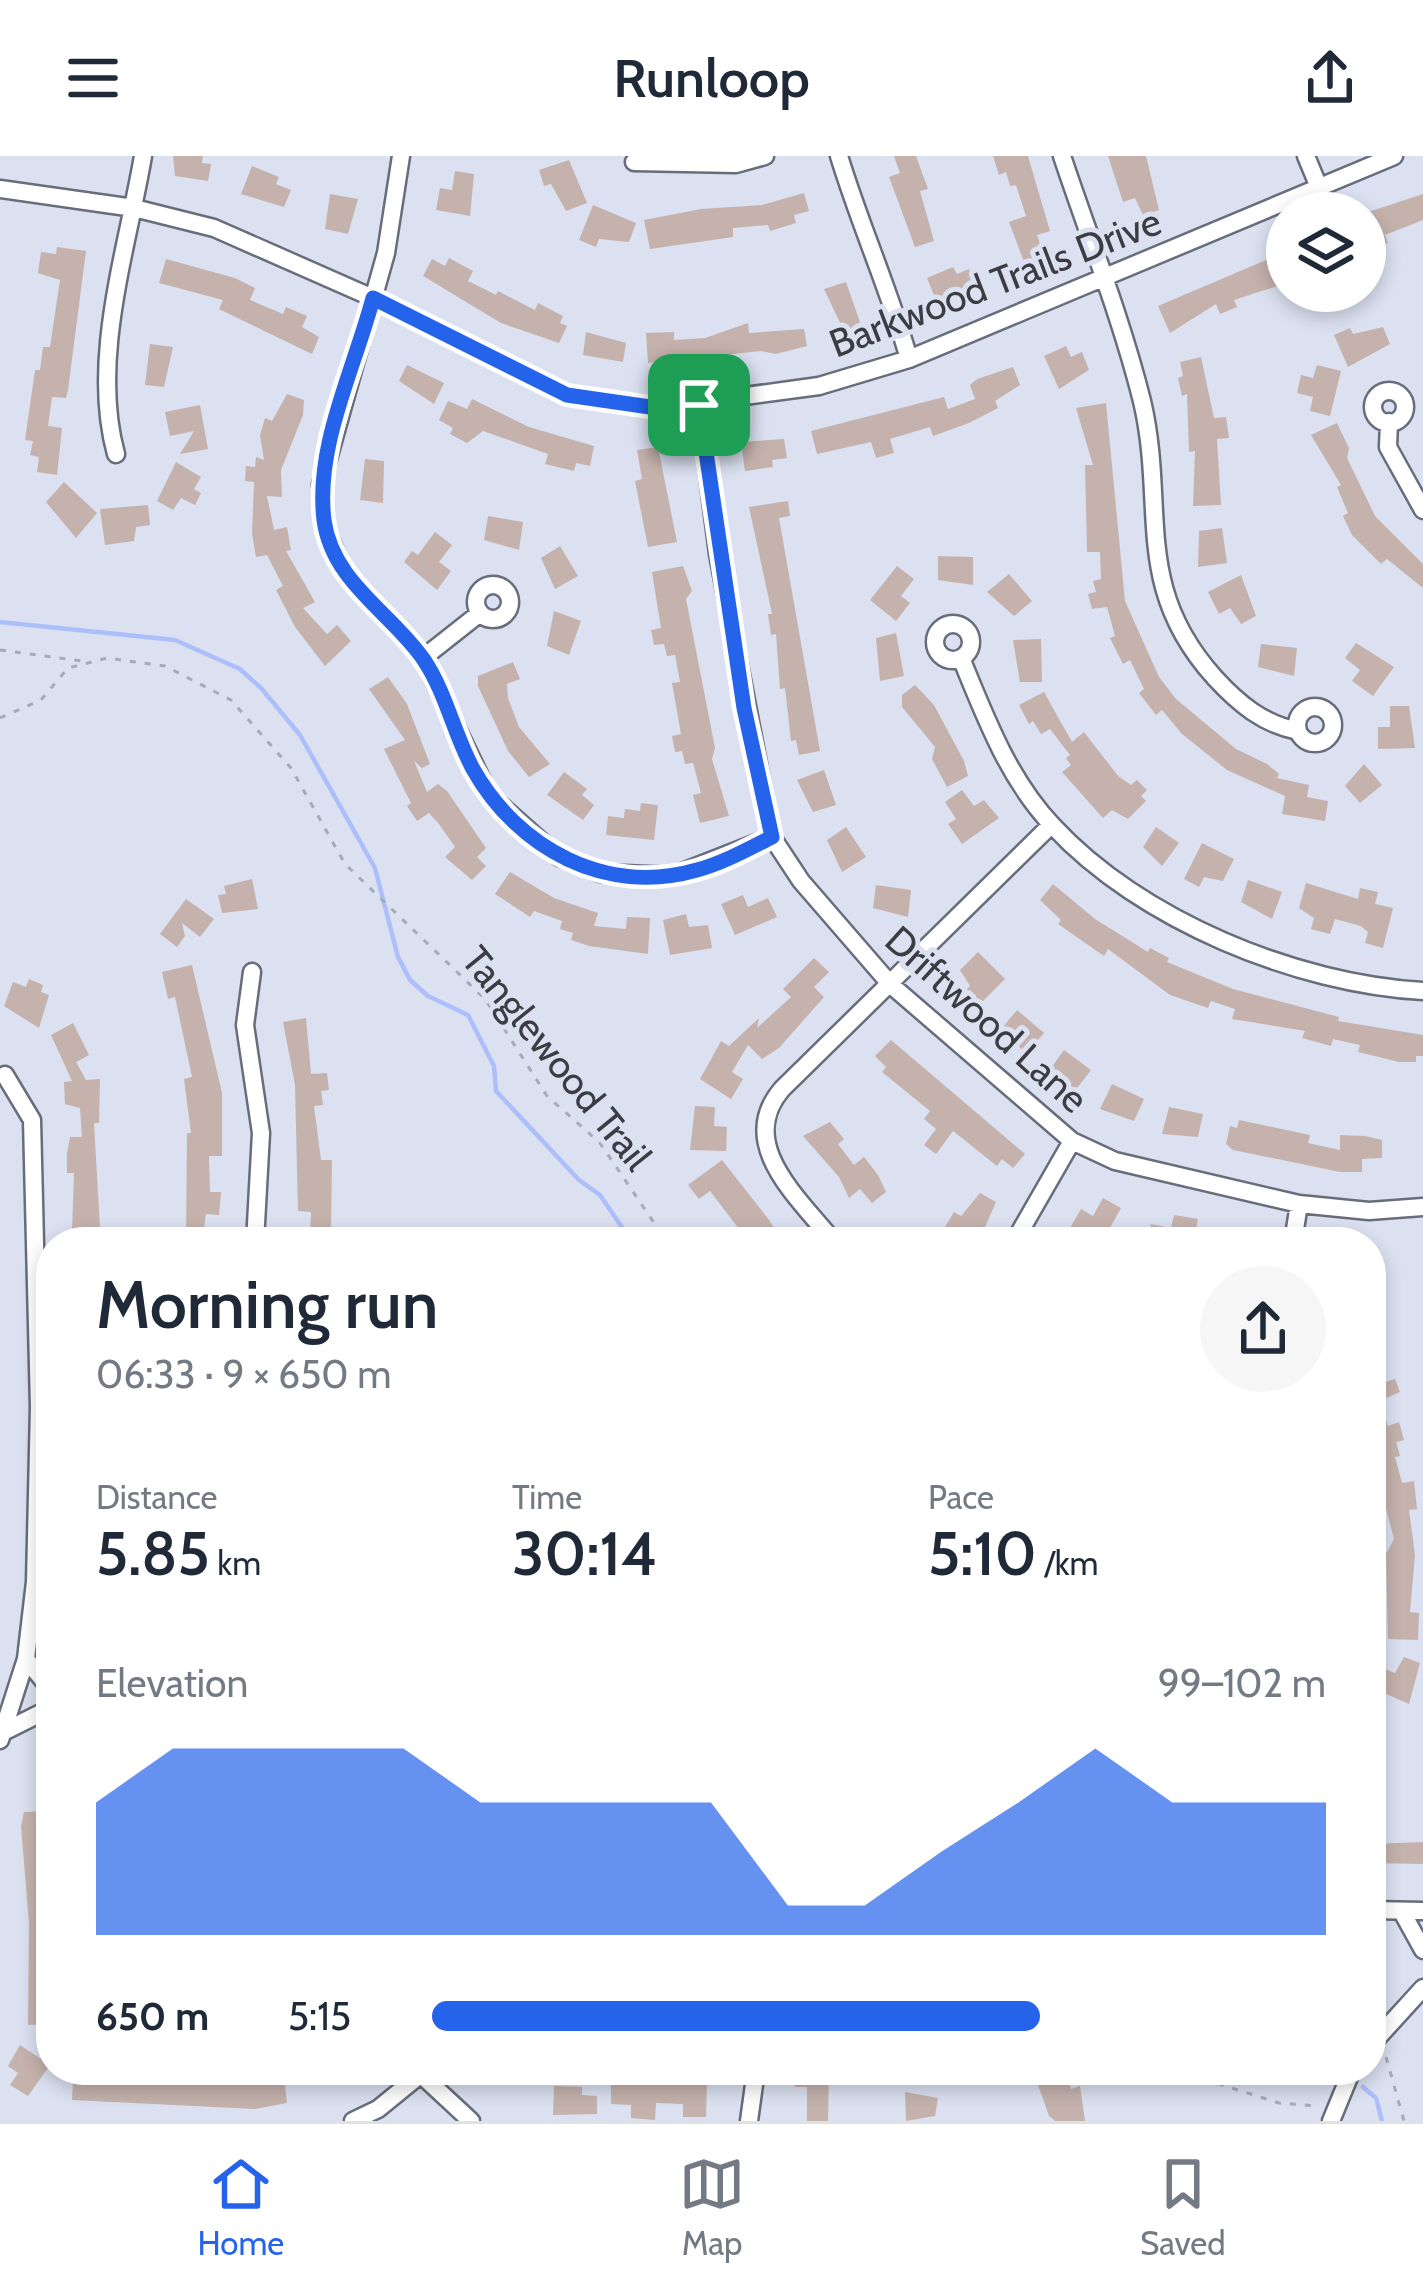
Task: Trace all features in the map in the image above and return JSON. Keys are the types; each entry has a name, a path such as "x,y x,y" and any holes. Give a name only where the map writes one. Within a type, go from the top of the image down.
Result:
{"street":[{"path":"116,454 108,424 106,372 143,156"},
{"path":"401,156 373,298 326,452 321,484 325,527 344,572 423,658 490,795 559,857 600,873 643,879 700,869 772,837"},
{"path":"634,162 736,164 765,156"},
{"path":"838,156 857,214 885,274 909,359"},
{"path":"1062,156 1147,422 1153,548 1165,597 1187,642 1239,704 1277,727 1298,731"},
{"path":"1306,156 1318,185"},
{"name":"Barkwood Trails Drive","path":"0,190 134,208 214,228 373,298 567,395 657,408 819,386 909,359 1394,156"},
{"name":"Driftwood Lane","path":"699,405 729,620 772,837 801,881 891,985 1072,1141 1115,1161 1299,1204 1369,1211 1423,1207"},
{"path":"1389,422 1388,446 1423,510"},
{"path":"423,658 480,613"},
{"path":"961,658 1000,752 1051,825 1110,876 1176,922 1306,969 1423,991"},
{"path":"822,1227 772,1162 764,1141 765,1113 782,1089 1051,825"},
{"path":"252,972 245,1024 262,1133 256,1227"},
{"path":"5,1075 32,1120 36,1311"},
{"path":"1023,1227 1072,1141"},
{"path":"1295,1227 1299,1204"},
{"path":"3,1735 26,1659 36,1524"},
{"path":"26,1659 36,1671"},
{"path":"3,1735 36,1716"},
{"path":"1386,1911 1423,1911"},
{"path":"1402,1912 1423,1949"},
{"path":"1386,2036 1423,1988"},
{"path":"352,2121 378,2109 406,2085"},
{"path":"434,2085 471,2121"},
{"path":"749,2121 754,2085"},
{"path":"1333,2115 1346,2085"}],"path":[{"name":"Tanglewood Trail","path":"0,650 83,662 124,658 165,666 231,700 291,768 357,878 484,999 547,1096 599,1143 657,1227"},
{"path":"0,718 41,700 68,668 83,662"},
{"path":"1386,2057 1405,2121"},
{"path":"1222,2085 1333,2115"}],"building":[{"path":"173,156 203,156 202,163 211,164 208,181 175,176"},
{"path":"894,156 916,156 928,189 920,191 934,241 915,247 889,177 900,173"},
{"path":"993,156 1028,156 1050,231 1037,235 1044,255 1024,262 1009,222 1026,216 1016,185 1010,186 1006,172 999,175"},
{"path":"1108,156 1146,156 1159,210 1143,215 1135,198 1123,202"},
{"path":"569,160 587,203 566,211 551,184 544,186 539,170"},
{"path":"252,166 279,177 276,184 291,190 284,207 241,194"},
{"path":"455,171 474,174 470,216 436,210 440,188 452,190"},
{"path":"804,193 809,211 794,215 796,223 770,231 768,225 733,228 733,237 650,249 644,220 701,209 762,205"},
{"path":"330,194 358,199 348,234 325,229"},
{"path":"1423,194 1423,220 1386,235 1386,206"},
{"path":"593,205 636,223 629,242 599,239 596,247 579,240"},
{"path":"57,247 86,251 68,390 66,398 52,397 48,426 62,428 57,475 37,472 39,457 30,455 33,441 25,440 35,370 40,370 43,347 50,347 60,280 38,273 41,252 56,254"},
{"path":"449,258 473,271 468,281 535,310 538,303 563,316 560,323 567,326 559,343 501,323 423,276 432,259 445,266"},
{"path":"166,259 235,278 255,288 250,300 283,314 286,307 307,316 302,327 319,337 312,354 219,309 223,300 159,283"},
{"path":"1266,260 1266,290 1234,300 1237,307 1220,314 1216,304 1170,333 1158,306"},
{"path":"953,267 957,274 969,269 977,287 938,305 927,278"},
{"path":"846,282 861,325 844,331 824,289"},
{"path":"748,323 749,333 804,329 807,346 776,354 761,351 648,363 646,333 674,332 674,340 705,338"},
{"path":"1383,327 1390,344 1348,367 1334,335 1350,328 1353,334"},
{"path":"586,332 626,343 623,362 583,355"},
{"path":"150,344 173,347 164,387 145,385"},
{"path":"1066,346 1071,357 1082,352 1089,370 1059,389 1044,356"},
{"path":"1201,357 1214,418 1226,417 1229,438 1217,439 1221,505 1193,506 1195,451 1189,452 1187,394 1182,396 1178,378 1183,376 1180,362"},
{"path":"407,365 444,383 434,404 399,381"},
{"path":"1317,365 1341,371 1330,416 1310,411 1313,397 1297,393 1301,375 1313,378"},
{"path":"1013,367 1020,385 995,401 998,408 969,423 933,436 930,427 890,439 894,453 876,458 871,442 817,454 811,431 944,397 948,409 975,399 970,385 977,379"},
{"path":"287,394 304,400 303,415 281,470 282,497 267,496 274,530 287,527 291,550 286,551 315,602 303,608 327,634 337,625 351,641 325,666 295,627 276,590 283,586 267,555 256,557 252,534 254,482 245,481 246,466 255,467 256,457 264,460 260,435 265,418 272,421"},
{"path":"472,399 529,427 594,446 590,466 576,463 574,471 545,464 548,454 483,431 467,443 450,434 453,428 439,420 448,401 467,409"},
{"path":"1106,403 1125,601 1159,677 1176,699 1236,749 1267,764 1279,774 1277,778 1309,785 1307,797 1328,801 1325,821 1282,814 1285,796 1227,770 1182,734 1162,710 1156,715 1139,693 1144,689 1130,660 1123,664 1110,638 1115,636 1107,607 1092,609 1088,594 1096,592 1093,581 1101,579 1100,552 1087,552 1085,465 1093,465 1076,408"},
{"path":"200,405 208,449 180,454 194,431 170,436 165,412"},
{"path":"1337,423 1349,448 1347,458 1375,516 1423,564 1423,588 1387,559 1381,564 1352,535 1343,516 1348,513 1337,487 1341,485 1311,435"},
{"path":"784,439 787,458 772,460 773,467 745,471 741,442"},
{"path":"658,447 677,542 648,547 635,481 642,479 637,450"},
{"path":"365,459 384,461 383,503 360,500"},
{"path":"176,462 201,477 194,489 201,493 195,505 181,498 173,510 157,501"},
{"path":"64,482 97,513 76,538 46,502"},
{"path":"788,501 790,516 779,518 820,751 799,755 796,740 791,741 785,688 780,689 776,634 771,635 768,614 772,614 749,507"},
{"path":"148,505 150,525 136,527 134,541 105,545 100,509"},
{"path":"488,516 523,522 519,550 484,540"},
{"path":"1222,528 1227,563 1198,567 1199,531"},
{"path":"435,532 452,545 439,562 451,571 437,590 404,562 412,551 418,555"},
{"path":"560,546 578,576 555,589 541,558"},
{"path":"938,556 973,557 973,585 938,580"},
{"path":"683,566 692,591 686,599 715,748 712,759 729,816 700,823 693,795 701,793 693,763 685,764 682,751 675,752 672,736 681,734 672,683 680,682 675,655 667,656 664,644 654,645 651,630 661,628 652,572"},
{"path":"897,566 914,579 901,596 910,603 896,621 870,600"},
{"path":"1009,574 1032,601 1014,616 987,592"},
{"path":"1241,575 1256,616 1241,624 1230,608 1219,614 1208,592"},
{"path":"554,611 581,621 569,655 547,646"},
{"path":"896,633 904,676 880,681 876,638"},
{"path":"1041,639 1042,682 1020,682 1013,640"},
{"path":"1356,643 1394,667 1373,696 1352,681 1360,670 1345,658"},
{"path":"1261,644 1297,648 1294,676 1258,667"},
{"path":"513,662 520,679 507,684 508,698 519,727 550,764 529,777 508,751 478,686 478,676"},
{"path":"388,677 407,704 430,764 422,768 414,761 427,792 438,784 447,791 486,848 477,857 486,866 472,880 445,857 455,847 439,824 429,813 417,821 407,806 411,803 384,749 405,740 369,689"},
{"path":"915,685 934,705 964,761 968,776 947,787 932,759 935,747 902,707 902,695"},
{"path":"1044,692 1072,742 1084,732 1118,776 1131,785 1137,780 1147,790 1141,796 1146,801 1128,819 1112,810 1103,818 1062,772 1071,765 1066,758 1070,755 1050,729 1041,734 1033,721 1029,724 1019,705"},
{"path":"1390,706 1409,706 1415,748 1378,749 1378,727 1390,727"},
{"path":"1364,764 1382,785 1360,803 1345,786"},
{"path":"824,770 836,805 813,812 797,780"},
{"path":"564,772 587,789 582,795 594,805 583,820 547,795"},
{"path":"962,790 974,806 984,800 999,818 962,844 948,824 956,819 945,802"},
{"path":"641,803 658,805 654,840 606,835 608,816 624,818 625,809 640,811"},
{"path":"846,827 866,857 842,872 827,840"},
{"path":"1156,827 1179,843 1162,866 1143,847"},
{"path":"1202,843 1234,859 1223,881 1204,877 1199,887 1184,879"},
{"path":"510,872 554,898 598,913 594,926 626,929 627,917 650,918 648,954 589,946 571,940 573,933 560,929 562,921 534,911 530,917 495,894"},
{"path":"252,879 258,909 222,913 218,895 226,894 224,886"},
{"path":"1248,880 1282,892 1272,919 1241,902"},
{"path":"1306,883 1358,899 1360,888 1378,892 1375,904 1393,908 1383,948 1365,943 1368,932 1361,926 1335,919 1330,934 1311,929 1314,918 1299,908"},
{"path":"1053,884 1095,919 1148,952 1150,948 1169,958 1167,962 1233,989 1339,1017 1338,1021 1423,1035 1423,1056 1416,1056 1416,1062 1399,1062 1358,1052 1360,1045 1333,1039 1331,1046 1302,1038 1305,1031 1232,1019 1235,1009 1211,1001 1208,1008 1170,995 1108,949 1104,956 1058,924 1061,920 1040,900"},
{"path":"876,885 911,890 908,917 873,908"},
{"path":"743,895 748,907 768,898 777,917 735,935 721,904"},
{"path":"186,899 214,919 200,937 182,923 185,936 177,947 160,934"},
{"path":"686,914 689,927 708,925 712,948 670,955 663,920"},
{"path":"978,952 1005,979 975,1009 961,995 970,986 960,970"},
{"path":"814,958 829,972 814,987 824,997 779,1048 762,1059 748,1045 732,1072 743,1079 731,1099 700,1079 721,1041 729,1046 759,1018 757,1028 791,997 783,989"},
{"path":"192,965 222,1093 222,1156 209,1156 210,1192 221,1192 219,1215 206,1214 204,1227 186,1227 187,1133 191,1133 184,1079 192,1077 175,997 168,999 162,972"},
{"path":"29,979 43,985 41,992 49,995 39,1028 4,1006 13,982 26,987"},
{"path":"1017,1010 1044,1033 1026,1054 1002,1028"},
{"path":"306,1018 311,1074 327,1073 329,1090 321,1091 323,1105 314,1106 321,1160 332,1160 331,1227 310,1227 311,1212 298,1211 295,1085 283,1022"},
{"path":"73,1023 89,1055 76,1062 86,1080 100,1079 99,1123 94,1123 100,1227 72,1227 74,1173 67,1173 67,1153 70,1137 82,1137 80,1108 65,1104 64,1082 72,1081 51,1035"},
{"path":"891,1040 1025,1154 1013,1168 1002,1159 997,1166 953,1131 936,1154 924,1145 936,1129 924,1119 930,1111 882,1072 886,1067 875,1056"},
{"path":"1064,1050 1091,1070 1074,1092 1051,1068"},
{"path":"1112,1084 1144,1099 1134,1121 1100,1109"},
{"path":"695,1106 715,1107 714,1126 727,1127 726,1151 690,1150"},
{"path":"1169,1107 1203,1114 1198,1137 1162,1134"},
{"path":"1239,1120 1310,1135 1308,1143 1340,1150 1340,1135 1382,1140 1382,1158 1362,1159 1362,1172 1340,1172 1233,1150 1226,1144 1230,1126 1237,1128"},
{"path":"830,1122 844,1139 838,1144 854,1165 864,1157 878,1175 886,1192 872,1203 860,1189 849,1198 839,1177 803,1136"},
{"path":"722,1160 773,1227 738,1227 710,1191 699,1199 688,1185"},
{"path":"980,1193 996,1202 985,1227 945,1227 954,1212 961,1216"},
{"path":"1103,1198 1121,1208 1110,1227 1071,1227 1081,1209 1093,1216"},
{"path":"1174,1215 1198,1219 1196,1227 1171,1227"},
{"path":"1395,1379 1400,1392 1386,1398 1386,1382"},
{"path":"1386,1420 1388,1426 1399,1422 1404,1440 1396,1442 1400,1456 1395,1457 1402,1483 1414,1481 1417,1509 1409,1510 1415,1555 1410,1612 1419,1613 1418,1640 1388,1639 1386,1554 1394,1539 1386,1508"},
{"path":"1404,1657 1420,1663 1409,1704 1386,1694 1386,1669 1395,1673"},
{"path":"36,1811 36,2025 28,2025 29,1923 21,1826 24,1812"},
{"path":"1423,1842 1423,1864 1386,1863 1386,1843"},
{"path":"20,2045 36,2056 36,2085 28,2096 10,2085 18,2073 8,2066"},
{"path":"73,2085 285,2085 287,2103 255,2109 72,2100"},
{"path":"611,2085 707,2085 706,2117 683,2117 683,2104 656,2103 655,2120 631,2118 631,2105 611,2104"},
{"path":"829,2085 828,2121 807,2121 807,2087 795,2087"},
{"path":"1038,2085 1080,2086 1085,2121 1055,2121"},
{"path":"554,2086 582,2087 582,2095 597,2096 597,2114 553,2115"},
{"path":"905,2092 938,2098 935,2116 906,2121"}],"waterway":[{"path":"0,622 175,640 240,669 261,688 300,735 375,868 398,957 410,980 428,996 468,1015 494,1066 496,1091 579,1180 600,1195 622,1227"},
{"path":"1363,2087 1376,2098 1382,2121"}],"route":[{"path":"373,298 567,395 592,403 657,408 699,405 744,708 772,837 722,861 673,876 643,879 600,873 559,857 490,795 423,658 344,572 325,527 321,484 326,452 373,298"}]}
